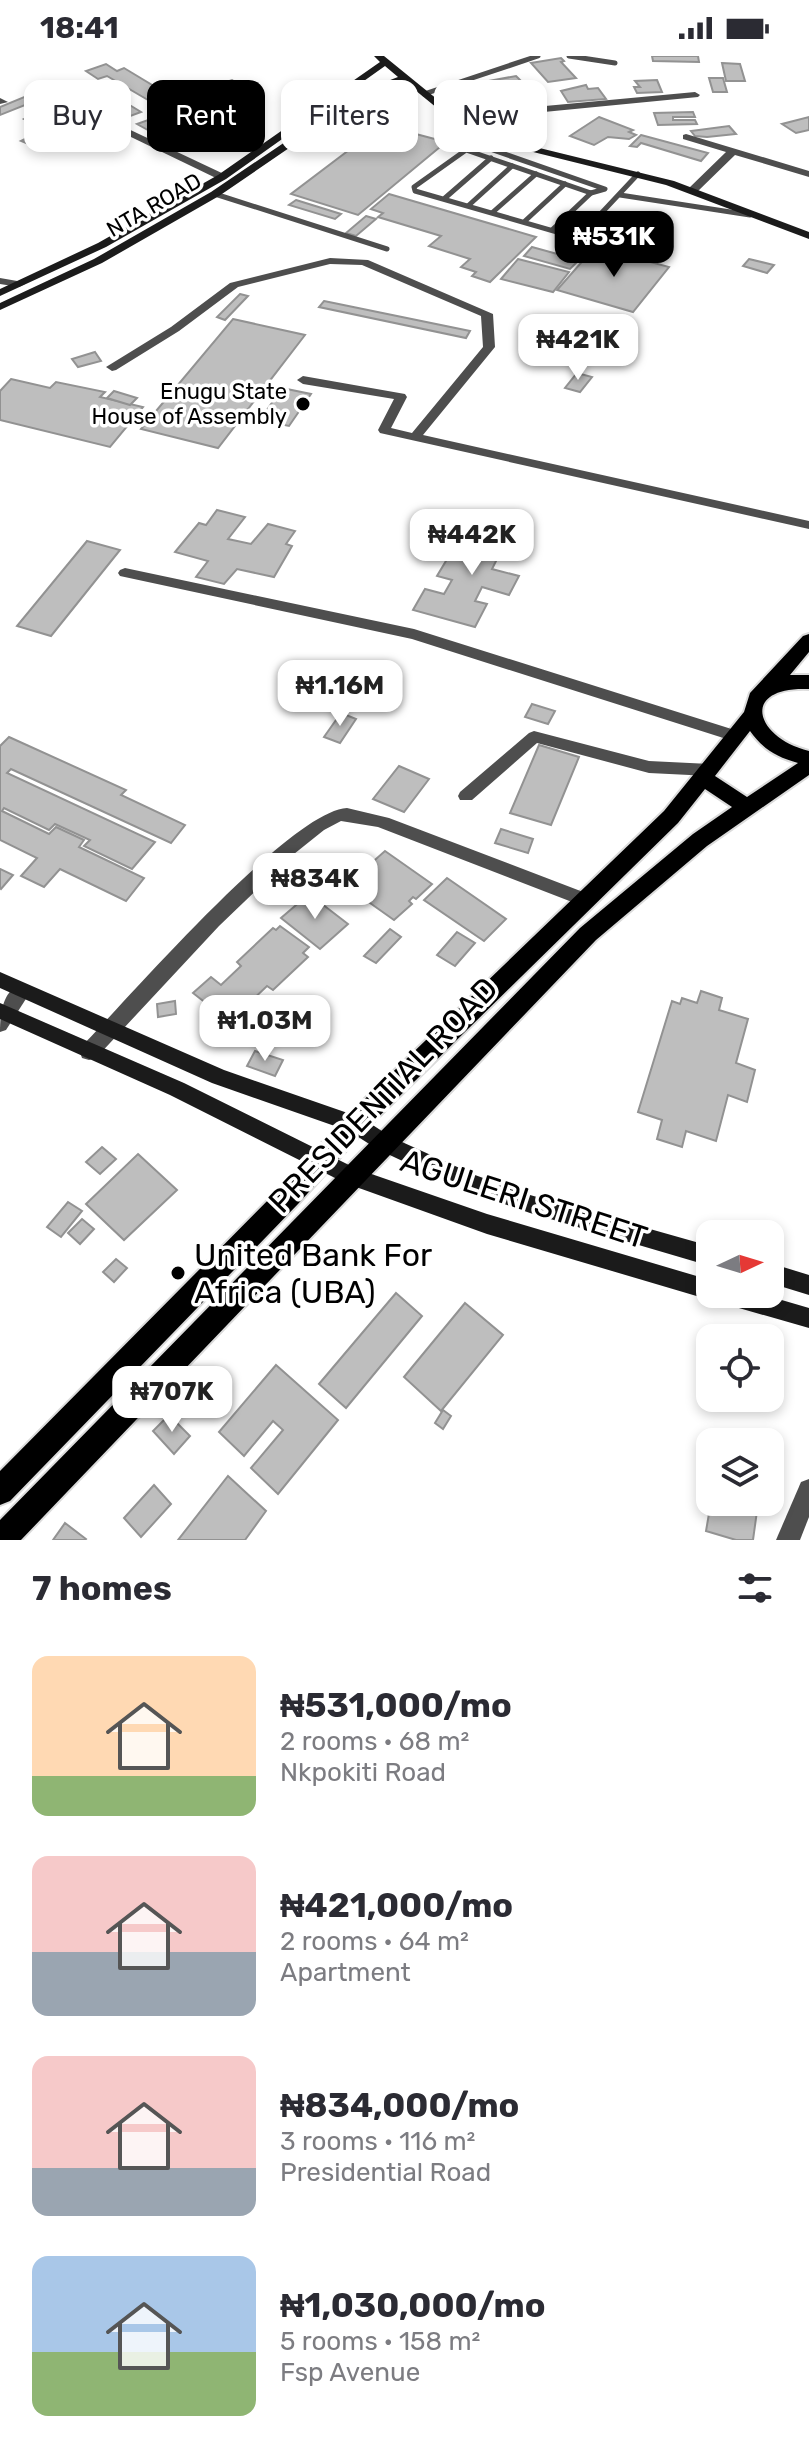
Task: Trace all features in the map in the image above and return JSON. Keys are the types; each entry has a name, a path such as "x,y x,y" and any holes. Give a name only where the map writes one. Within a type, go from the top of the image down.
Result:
{"main road":[{"path":"383,58 434,101"},
{"name":"NTA ROAD","path":"0,293 102,245 222,177 383,58"},
{"name":"NTA ROAD","path":"0,307 98,261 215,194 362,94 404,78"},
{"path":"546,152 638,174 692,191 809,236"},
{"path":"771,685 809,640"},
{"path":"771,685 786,681 809,682"},
{"name":"PRESIDENTIAL ROAD","path":"0,1491 355,1124 671,817 751,717 757,695 771,685"},
{"path":"751,717 756,728 775,747 809,758"},
{"name":"PRESIDENTIAL ROAD","path":"1,1540 526,995 611,913 675,860 809,765"},
{"path":"707,774 747,807"},
{"name":"AGULERI STREET","path":"0,980 219,1077 355,1124 384,1143 429,1165 530,1204 696,1252"},
{"name":"AGULERI STREET","path":"2,1016 177,1089 352,1176 487,1224 696,1286"},
{"path":"784,1277 809,1285"},
{"path":"774,1308 809,1318"}],"street":[{"path":"547,109 695,95"},
{"path":"131,133 222,177"},
{"path":"686,137 809,174"},
{"path":"692,191 733,151"},
{"path":"112,367 175,329 234,285 330,261 364,262 487,314 489,347 416,436"},
{"path":"0,281 19,284"},
{"path":"303,380 401,397 384,430 809,525"},
{"path":"125,573 414,634 736,736"},
{"path":"466,796 534,737 649,767 707,774"},
{"path":"89,1052 168,967 253,883 326,818 336,815 373,820 463,851 585,900"},
{"path":"2,1016 22,991"},
{"path":"788,1540 809,1490"}],"lane":[{"path":"424,94 538,56"},
{"path":"569,56 615,63"},
{"path":"499,152 605,189 591,193 463,150 414,187 415,191 647,258"},
{"path":"445,198 491,158"},
{"path":"469,205 512,166"},
{"path":"493,212 536,174"},
{"path":"579,237 638,174"},
{"path":"525,221 565,184"},
{"path":"552,230 591,193"},
{"path":"215,194 387,249"},
{"path":"620,195 759,216"}],"building":[{"path":"652,56 698,56 699,62 653,61"},
{"path":"561,58 576,78 548,82 531,63"},
{"path":"722,63 740,64 745,81 726,81"},
{"path":"106,64 117,71 124,68 147,82 147,99 131,90 131,80 114,80 107,76 98,79 86,71"},
{"path":"516,76 520,80 494,80"},
{"path":"709,78 723,78 727,92 713,92"},
{"path":"657,80 662,92 637,93 634,87 640,87 635,81"},
{"path":"586,85 588,89 598,88 606,99 568,102 561,91"},
{"path":"24,97 24,105 0,115 0,107"},
{"path":"131,106 141,112 131,116"},
{"path":"693,112 695,117 673,117 673,120 695,120 697,124 658,125 654,113"},
{"path":"599,117 633,130 629,132 636,135 629,139 608,137 594,145 570,136"},
{"path":"809,117 809,130 796,133 782,124"},
{"path":"147,120 147,130 137,124"},
{"path":"729,126 736,134 707,137 695,136 691,131"},
{"path":"418,135 434,139 434,152 358,215 291,194 346,152 418,152"},
{"path":"641,135 708,153 701,161 641,143 637,147 630,146"},
{"path":"389,194 536,237 490,282 472,276 476,272 461,267 470,259 429,246 441,236 378,217 383,213 371,209"},
{"path":"296,200 341,214 335,219 289,205"},
{"path":"366,216 376,219 356,236 346,233"},
{"path":"532,247 579,260 570,269 524,256"},
{"path":"595,247 669,267 633,312 557,290"},
{"path":"518,259 569,272 553,292 501,279"},
{"path":"749,259 774,265 767,273 743,266"},
{"path":"240,294 248,296 225,320 217,317"},
{"path":"324,301 470,331 466,338 319,307"},
{"path":"233,319 305,335 218,448 141,429"},
{"path":"95,352 101,361 78,367 72,359"},
{"path":"577,373 592,377 580,392 565,388"},
{"path":"11,379 50,388 56,382 105,392 100,397 143,407 110,447 0,420 0,391"},
{"path":"282,388 311,394 289,426 260,420"},
{"path":"114,391 137,398 130,405 107,398"},
{"path":"217,510 245,517 228,539 251,544 268,524 295,531 286,544 292,546 274,577 237,569 224,584 196,577 208,561 175,552 199,523 206,525"},
{"path":"469,524 526,538 517,557 500,553 492,569 519,576 509,595 482,587 475,601 487,604 475,627 413,610 425,589 444,594 452,580 437,576 449,556 464,560 472,545 459,542"},
{"path":"87,541 120,550 51,636 17,626"},
{"path":"372,669 388,675 373,695 362,691 370,680 365,678"},
{"path":"532,704 555,711 548,724 525,717"},
{"path":"341,713 356,719 340,743 324,737"},
{"path":"9,737 126,790 121,795 185,825 171,843 11,769 7,773 155,842 132,869 84,846 90,840 55,824 49,830 4,808 2,811 49,834 56,827 84,840 79,847 144,878 126,901 60,869 44,887 21,876 37,858 0,840 0,746"},
{"path":"539,745 579,757 551,825 510,813"},
{"path":"399,766 429,779 404,812 373,799"},
{"path":"501,829 533,839 528,853 495,843"},
{"path":"385,851 432,884 416,899 413,897 409,901 412,904 394,920 346,886 366,868 369,870 368,866"},
{"path":"0,869 13,875 1,889 0,888"},
{"path":"447,878 506,919 484,941 424,900"},
{"path":"309,894 348,924 320,949 281,918"},
{"path":"280,926 309,947 303,953 308,957 273,990 267,986 248,1004 254,1009 235,1026 193,993 211,977 221,985 241,966 237,962 273,928 276,930"},
{"path":"390,929 401,937 376,963 364,956"},
{"path":"457,932 475,943 455,966 437,955"},
{"path":"701,991 722,998 719,1010 748,1019 736,1063 755,1070 747,1102 728,1095 716,1141 686,1131 682,1147 657,1139 662,1120 638,1112 672,1001 680,1004 682,998 697,1003"},
{"path":"175,1001 176,1014 158,1017 157,1004"},
{"path":"255,1014 277,1032 263,1046 241,1027"},
{"path":"255,1051 283,1060 275,1076 247,1066"},
{"path":"102,1147 116,1159 100,1174 86,1162"},
{"path":"138,1154 177,1190 124,1240 86,1204"},
{"path":"68,1202 82,1211 61,1237 47,1227"},
{"path":"82,1219 94,1229 80,1244 68,1233"},
{"path":"116,1259 127,1268 114,1282 103,1272"},
{"path":"396,1293 422,1316 346,1408 319,1384"},
{"path":"465,1303 503,1335 441,1411 404,1377"},
{"path":"276,1365 338,1420 278,1494 251,1468 283,1430 273,1421 244,1456 219,1432"},
{"path":"443,1410 451,1416 443,1429 435,1423"},
{"path":"169,1415 190,1436 174,1454 153,1431"},
{"path":"228,1476 266,1511 245,1540 178,1540"},
{"path":"154,1485 171,1504 141,1537 124,1518"},
{"path":"709,1516 756,1516 753,1540 736,1540 706,1531"},
{"path":"65,1523 86,1539 53,1540"}],"place":[{"name":"Enugu State House of Assembly","path":"303,404"},
{"name":"United Bank For Africa (UBA)","path":"178,1273"}]}
